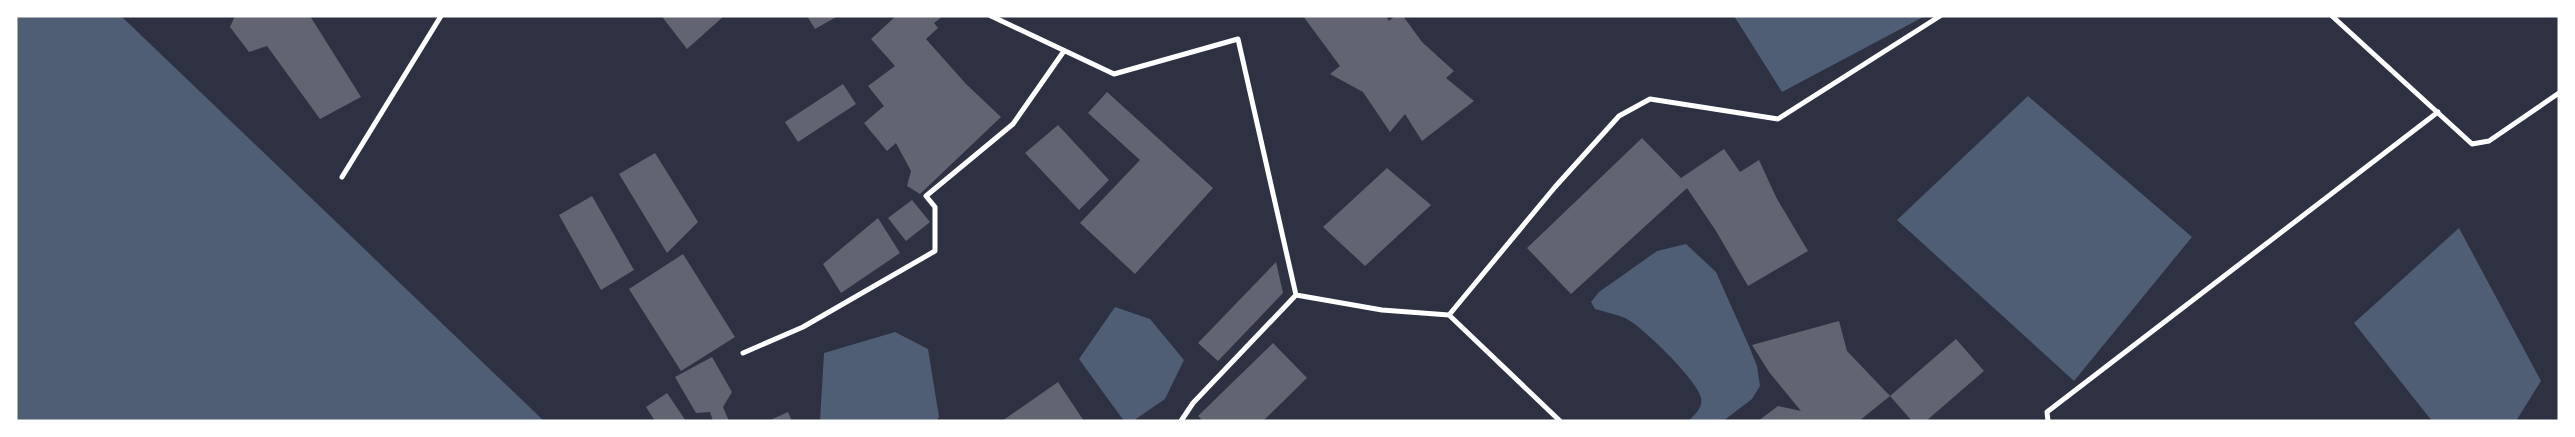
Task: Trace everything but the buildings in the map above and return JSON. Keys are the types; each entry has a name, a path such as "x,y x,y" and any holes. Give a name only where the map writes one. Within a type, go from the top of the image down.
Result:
{"street":[{"path":"342,176 441,16"},
{"path":"991,16 1114,74 1238,38 1296,295"},
{"path":"1449,315 1555,187 1619,116 1650,99 1778,119 1940,16"},
{"path":"2332,16 2472,144 2489,141 2559,93"},
{"path":"743,352 803,327 935,251 935,207 926,196 1013,124 1064,50"},
{"path":"2048,421 2047,412 2438,112"},
{"path":"1296,295 1382,310 1449,315 1560,421"},
{"path":"1180,421 1193,403 1296,295"}],"water":[{"path":"16,16 121,16 544,421 16,421"},
{"path":"1734,16 1925,16 1782,92"},
{"path":"2028,96 2192,237 2074,381 1897,220"},
{"path":"2459,228 2541,381 2516,421 2432,421 2354,323"},
{"path":"1686,244 1716,272 1757,366 1760,386 1752,399 1723,421 1689,421 1701,405 1698,390 1691,380 1668,355 1633,323 1625,318 1595,309 1591,302 1599,292 1657,251"},
{"path":"1115,307 1150,319 1184,360 1165,399 1133,421 1124,421 1079,359"},
{"path":"895,332 928,349 939,417 936,421 820,421 824,353"}]}
